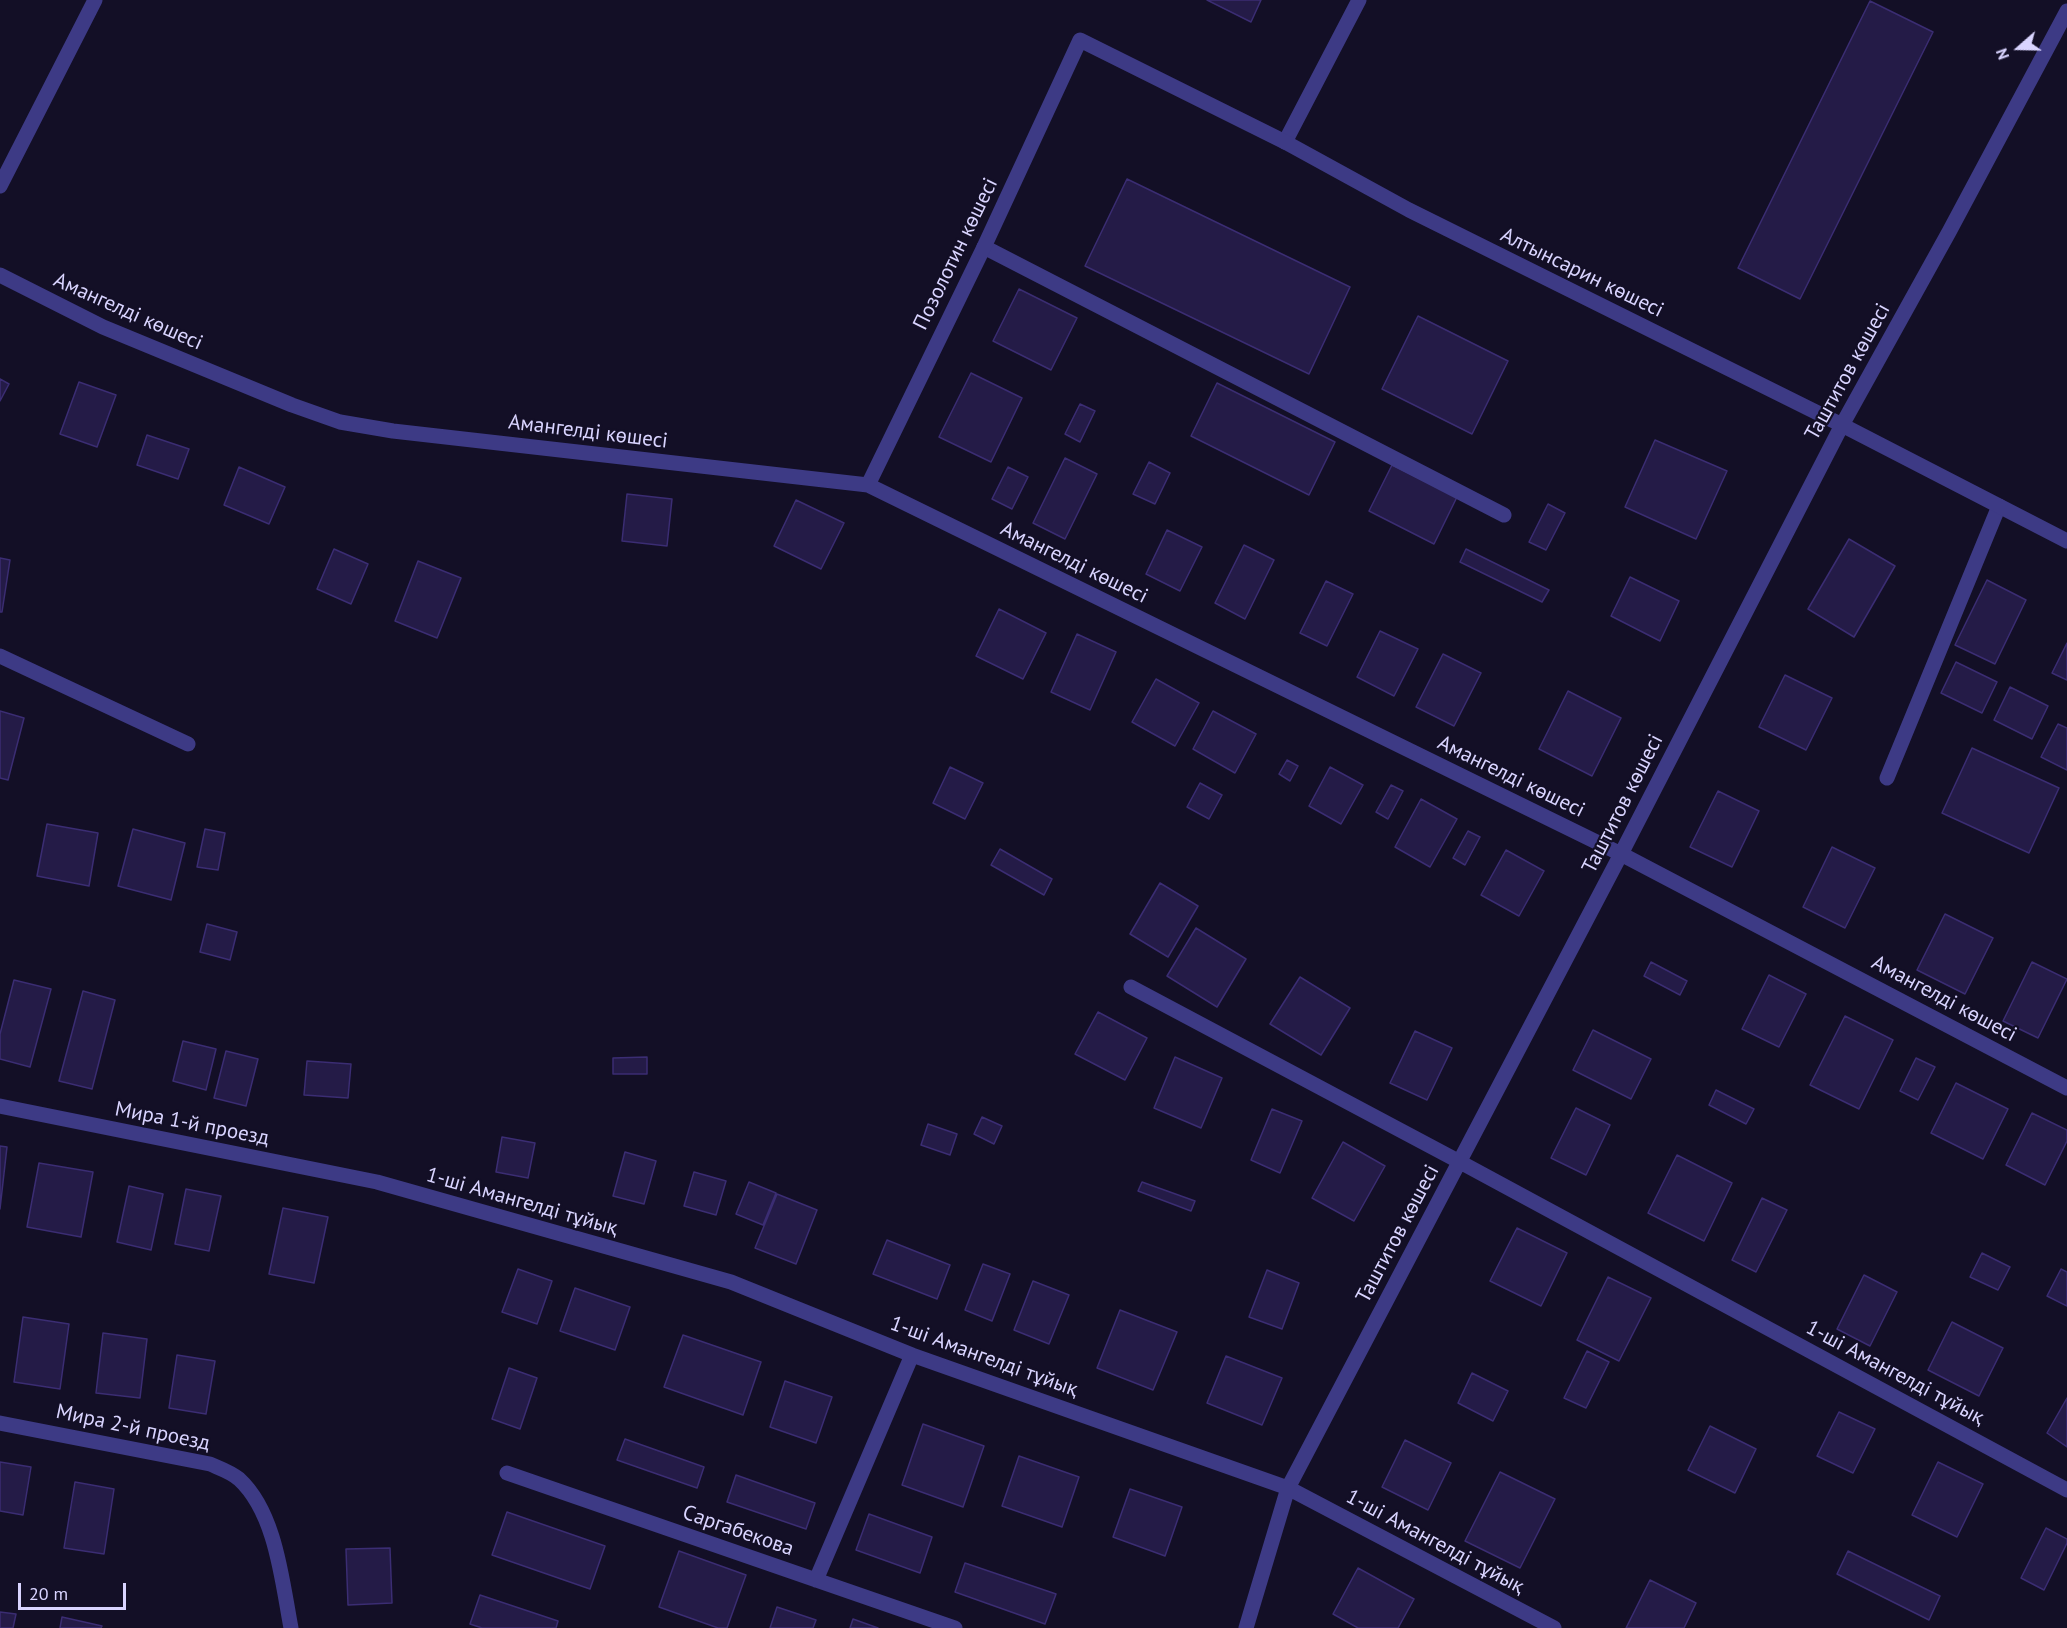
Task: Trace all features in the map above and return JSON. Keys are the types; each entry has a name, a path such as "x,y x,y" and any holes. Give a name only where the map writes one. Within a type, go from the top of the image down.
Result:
{"street":[{"path":"0,186 95,0"},
{"path":"1285,142 1359,0"},
{"name":"Таштитов көшесі","path":"1245,1628 1288,1488 1621,854 1842,425 1949,232 2067,11"},
{"name":"Алтынсарин көшесі","path":"1080,40 1285,142 1409,210 1842,425 2067,541"},
{"name":"Позолотин көшесі","path":"868,485 984,247 1080,40"},
{"path":"984,247 1504,515"},
{"name":"Амангелді көшесі","path":"0,275 103,327 292,405 340,422 868,485 1621,854 2067,1088"},
{"path":"1887,778 1999,506"},
{"path":"0,656 188,744"},
{"name":"1-ші Амангелді тұйық","path":"1131,987 2067,1490"},
{"name":"Мира 1-й проезд","path":"0,1106 377,1182"},
{"name":"1-ші Амангелді тұйық","path":"377,1182 731,1282 912,1355 1288,1488 1554,1628"},
{"path":"816,1580 912,1355"},
{"name":"Мира 2-й проезд","path":"0,1423 210,1464 237,1478 257,1501 264,1515 276,1555 291,1628"},
{"name":"Саргабекова","path":"507,1473 955,1628"}],"building":[{"path":"1207,0 1261,0 1251,22"},
{"path":"1870,1 1933,32 1800,299 1738,268"},
{"path":"1127,179 1350,287 1309,374 1085,266"},
{"path":"1019,289 1077,318 1051,370 993,341"},
{"path":"1418,316 1508,361 1472,434 1382,389"},
{"path":"971,373 1022,398 991,462 939,437"},
{"path":"0,379 9,384 0,401"},
{"path":"79,382 116,395 97,447 60,434"},
{"path":"1217,383 1335,442 1309,495 1191,436"},
{"path":"1080,404 1095,411 1080,442 1065,434"},
{"path":"147,435 189,449 178,479 137,465"},
{"path":"1655,440 1727,471 1696,539 1625,507"},
{"path":"1065,458 1097,474 1065,539 1033,523"},
{"path":"1149,462 1170,473 1155,504 1133,494"},
{"path":"1392,465 1457,497 1434,544 1369,511"},
{"path":"239,467 285,487 269,524 224,505"},
{"path":"1008,467 1028,477 1012,509 992,499"},
{"path":"627,494 672,499 667,546 622,541"},
{"path":"796,500 844,523 821,569 774,546"},
{"path":"1548,504 1565,513 1546,550 1529,542"},
{"path":"1167,530 1202,547 1180,591 1146,574"},
{"path":"1849,539 1895,566 1854,637 1808,609"},
{"path":"1244,545 1274,560 1245,619 1215,603"},
{"path":"334,549 368,564 351,604 317,589"},
{"path":"1466,549 1549,590 1542,602 1460,562"},
{"path":"0,558 10,560 2,612 0,612"},
{"path":"418,561 461,578 437,638 395,621"},
{"path":"1630,577 1679,601 1660,641 1611,616"},
{"path":"1987,580 2026,600 1995,664 1955,645"},
{"path":"1326,581 1353,594 1327,646 1300,633"},
{"path":"999,609 1046,633 1023,679 976,656"},
{"path":"1380,631 1418,649 1394,696 1357,677"},
{"path":"1077,634 1116,652 1090,710 1051,692"},
{"path":"2067,643 2067,680 2052,673"},
{"path":"1443,654 1481,673 1454,726 1416,707"},
{"path":"1956,662 1997,682 1982,713 1941,693"},
{"path":"1785,675 1832,698 1806,750 1759,727"},
{"path":"1156,679 1199,703 1175,746 1132,722"},
{"path":"2010,687 2048,706 2032,739 1994,720"},
{"path":"1568,691 1621,718 1592,776 1539,749"},
{"path":"0,711 24,718 8,780 0,778"},
{"path":"1213,711 1256,734 1235,773 1193,749"},
{"path":"2058,724 2067,728 2067,770 2041,757"},
{"path":"1972,748 2059,788 2029,853 1942,813"},
{"path":"1287,760 1298,766 1290,781 1279,774"},
{"path":"950,767 983,783 965,819 933,803"},
{"path":"1330,767 1363,785 1341,824 1309,806"},
{"path":"1200,783 1222,795 1209,819 1187,807"},
{"path":"1391,785 1403,791 1388,819 1376,812"},
{"path":"1718,791 1759,811 1732,867 1690,847"},
{"path":"1421,799 1457,819 1430,867 1395,847"},
{"path":"47,824 98,833 89,886 37,876"},
{"path":"133,829 185,843 171,900 118,886"},
{"path":"205,829 225,833 218,870 197,867"},
{"path":"1468,831 1480,837 1465,865 1453,858"},
{"path":"1832,847 1875,868 1845,928 1803,907"},
{"path":"1000,849 1052,879 1044,895 991,865"},
{"path":"1506,850 1544,871 1519,916 1481,895"},
{"path":"1160,883 1198,906 1168,957 1130,934"},
{"path":"1945,914 1993,938 1965,994 1917,970"},
{"path":"207,924 237,932 230,960 200,952"},
{"path":"1196,928 1246,959 1217,1007 1167,976"},
{"path":"1651,962 1687,981 1680,995 1644,976"},
{"path":"2032,962 2067,979 2038,1038 2003,1021"},
{"path":"1769,975 1806,994 1779,1047 1742,1029"},
{"path":"1300,977 1350,1008 1321,1055 1270,1024"},
{"path":"14,980 51,989 30,1067 0,1059 0,1034"},
{"path":"83,991 115,1000 92,1089 59,1081"},
{"path":"1098,1012 1147,1038 1125,1080 1075,1054"},
{"path":"1845,1016 1893,1040 1859,1109 1810,1085"},
{"path":"1593,1030 1651,1059 1631,1099 1573,1070"},
{"path":"1415,1031 1452,1048 1427,1100 1390,1083"},
{"path":"183,1041 216,1049 206,1090 173,1081"},
{"path":"226,1051 258,1059 246,1106 214,1098"},
{"path":"647,1057 647,1074 613,1074 613,1058"},
{"path":"1175,1057 1222,1078 1201,1128 1154,1108"},
{"path":"1916,1058 1935,1067 1918,1100 1900,1091"},
{"path":"307,1061 351,1064 348,1098 304,1095"},
{"path":"1956,1083 2008,1109 1983,1159 1931,1133"},
{"path":"1716,1090 1754,1109 1746,1124 1709,1105"},
{"path":"1576,1108 1610,1125 1586,1175 1551,1158"},
{"path":"1272,1109 1302,1121 1280,1173 1251,1160"},
{"path":"2032,1113 2067,1130 2067,1141 2045,1185 2006,1165"},
{"path":"982,1117 1002,1126 994,1144 974,1134"},
{"path":"928,1124 957,1134 950,1155 921,1145"},
{"path":"502,1137 535,1143 528,1178 496,1172"},
{"path":"1343,1142 1385,1166 1354,1221 1312,1198"},
{"path":"0,1146 7,1147 0,1209"},
{"path":"625,1152 656,1161 644,1204 613,1196"},
{"path":"1677,1155 1732,1183 1704,1241 1648,1213"},
{"path":"39,1163 93,1172 81,1237 27,1227"},
{"path":"694,1172 726,1181 716,1215 684,1206"},
{"path":"749,1182 776,1193 763,1225 736,1214"},
{"path":"1142,1182 1195,1201 1191,1211 1138,1191"},
{"path":"129,1186 163,1194 151,1250 117,1242"},
{"path":"186,1189 221,1196 209,1251 175,1244"},
{"path":"777,1194 817,1210 796,1264 755,1248"},
{"path":"1762,1198 1787,1210 1756,1272 1732,1260"},
{"path":"283,1208 328,1217 314,1283 269,1274"},
{"path":"1517,1228 1567,1253 1541,1306 1490,1281"},
{"path":"887,1240 950,1265 937,1299 873,1274"},
{"path":"1982,1253 2010,1267 1998,1290 1970,1277"},
{"path":"983,1264 1010,1274 992,1321 965,1310"},
{"path":"518,1269 552,1281 537,1324 502,1312"},
{"path":"2061,1269 2067,1272 2067,1306 2047,1296"},
{"path":"1267,1270 1299,1283 1282,1329 1249,1317"},
{"path":"1864,1275 1897,1292 1870,1346 1837,1329"},
{"path":"1608,1277 1651,1298 1619,1361 1577,1340"},
{"path":"1033,1281 1069,1295 1049,1344 1014,1330"},
{"path":"575,1288 630,1307 615,1350 560,1331"},
{"path":"1120,1310 1177,1332 1153,1390 1097,1368"},
{"path":"23,1317 69,1324 60,1389 14,1382"},
{"path":"1952,1322 2003,1348 1979,1396 1928,1370"},
{"path":"103,1333 147,1339 140,1398 96,1393"},
{"path":"683,1335 761,1362 743,1415 664,1387"},
{"path":"1587,1351 1609,1362 1586,1408 1564,1398"},
{"path":"177,1355 215,1361 206,1414 169,1408"},
{"path":"1226,1356 1282,1378 1262,1425 1207,1403"},
{"path":"509,1368 537,1378 520,1429 492,1419"},
{"path":"1472,1373 1508,1391 1493,1421 1458,1403"},
{"path":"785,1381 832,1397 816,1443 770,1427"},
{"path":"2067,1398 2067,1447 2047,1433"},
{"path":"1839,1412 1875,1429 1853,1473 1817,1456"},
{"path":"923,1424 984,1446 963,1507 902,1485"},
{"path":"1710,1426 1756,1449 1735,1493 1688,1470"},
{"path":"625,1439 704,1467 697,1488 617,1460"},
{"path":"1405,1440 1451,1463 1428,1510 1382,1487"},
{"path":"1019,1456 1079,1477 1062,1527 1002,1506"},
{"path":"0,1462 31,1467 23,1515 0,1511"},
{"path":"1938,1462 1983,1484 1957,1537 1912,1515"},
{"path":"1500,1472 1555,1499 1520,1568 1465,1541"},
{"path":"736,1475 815,1503 806,1529 727,1502"},
{"path":"75,1482 114,1489 104,1554 64,1548"},
{"path":"1130,1489 1182,1507 1165,1556 1113,1537"},
{"path":"507,1512 605,1546 590,1589 492,1555"},
{"path":"869,1514 932,1537 920,1573 856,1550"},
{"path":"2046,1528 2067,1539 2067,1543 2044,1590 2021,1578"},
{"path":"390,1548 392,1603 348,1605 346,1549"},
{"path":"679,1551 746,1575 727,1628 718,1628 659,1607"},
{"path":"1848,1551 1940,1596 1929,1620 1837,1574"},
{"path":"965,1563 1056,1594 1045,1624 955,1592"},
{"path":"1358,1568 1414,1599 1398,1628 1358,1628 1333,1614"},
{"path":"1650,1580 1696,1603 1684,1628 1626,1628"},
{"path":"480,1595 558,1621 556,1628 482,1628 470,1624"},
{"path":"777,1607 816,1620 813,1628 770,1628"},
{"path":"0,1612 16,1614 13,1628 0,1628"},
{"path":"62,1617 102,1626 101,1628 60,1628"},
{"path":"853,1619 878,1628 850,1628"}]}
